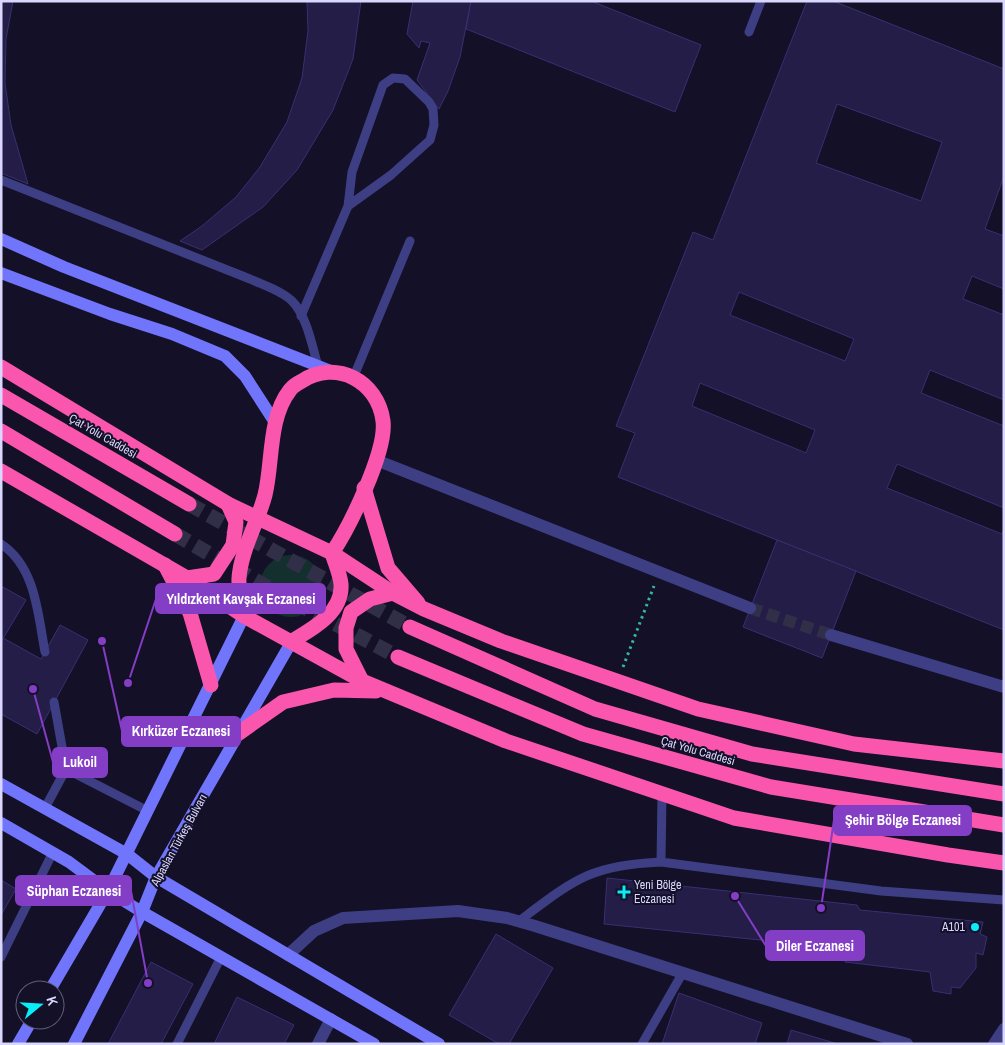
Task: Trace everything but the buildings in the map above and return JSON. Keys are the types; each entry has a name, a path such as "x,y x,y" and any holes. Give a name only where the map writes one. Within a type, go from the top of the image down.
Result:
{"highway":[{"path":"1,367 228,504 332,554 392,593 500,642 698,709 854,744 1004,761"},
{"path":"244,616 239,579 259,518 269,478 277,414 290,388 325,368 354,376 375,396 383,421 381,448 346,533 332,554 341,585 336,605 324,620 292,641"},
{"name":"Çat Yolu Caddesi","path":"1,395 189,504"},
{"path":"1,432 174,534"},
{"path":"1,470 187,578 244,616 362,681 506,742 734,818 1004,863"},
{"path":"364,488 388,568 424,609"},
{"path":"187,578 214,574 233,545 236,522 228,504"},
{"path":"165,565 190,613 211,685"},
{"path":"362,681 346,649 346,628 351,612 370,599 392,593"},
{"name":"Çat Yolu Caddesi","path":"410,627 596,709 752,754 1004,794"},
{"name":"Çat Yolu Caddesi","path":"398,657 583,734 771,787 1004,825"},
{"path":"240,734 284,702 334,690 386,692"}],"street":[{"path":"1,240 82,274 325,368"},
{"path":"1,273 110,314 172,334 225,356 245,376 276,424"},
{"path":"376,460 750,608"},
{"path":"56,980 108,892 244,616"},
{"path":"831,635 1004,688"},
{"name":"Alpaslan Türkeş Bulvarı","path":"74,1044 142,912 156,877 292,641"},
{"path":"1,784 127,854 156,877 439,1044"},
{"path":"1,823 54,852 108,892 374,1044"},
{"path":"288,955 314,931 343,918 458,911 479,913 519,921 907,1044"},
{"path":"318,1044 331,1019"},
{"path":"994,1044 1004,1029"},
{"path":"18,1044 26,1030"}],"lane":[{"path":"749,32 761,1"},
{"path":"301,316 348,206 352,172 383,85 394,78 405,79 429,102 433,110 434,125 430,140 392,175 348,206"},
{"path":"1,180 250,279 292,301 325,368"},
{"path":"354,376 410,240"},
{"path":"1,544 18,560 28,578 35,599 45,652"},
{"path":"45,808 66,769 54,702"},
{"path":"66,769 148,811"},
{"path":"661,862 662,794"},
{"path":"1,956 54,852"},
{"path":"519,921 567,885 597,870 628,863 661,862 882,891 1004,900"},
{"path":"177,1044 221,957"},
{"path":"642,1044 682,974"}],"green space":[{"path":"291,555 303,557 313,564 320,574 322,586 320,598 313,608 303,615 291,617 279,615 269,608 262,598 260,586 262,574 269,564 279,557"}],"tunnel":[{"path":"189,504 410,627"},
{"path":"175,534 281,595 398,657"},
{"path":"750,608 831,635"}],"place":[{"name":"Kırküzer Eczanesi","path":"102,641"},
{"name":"Yıldızkent Kavşak Eczanesi","path":"128,683"},
{"name":"Lukoil","path":"33,689"},
{"name":"Yeni Bölge Eczanesi","path":"624,892"},
{"name":"Diler Eczanesi","path":"735,896"},
{"name":"Şehir Bölge Eczanesi","path":"821,908"},
{"name":"A101","path":"975,927"},
{"name":"Süphan Eczanesi","path":"148,983"}]}
